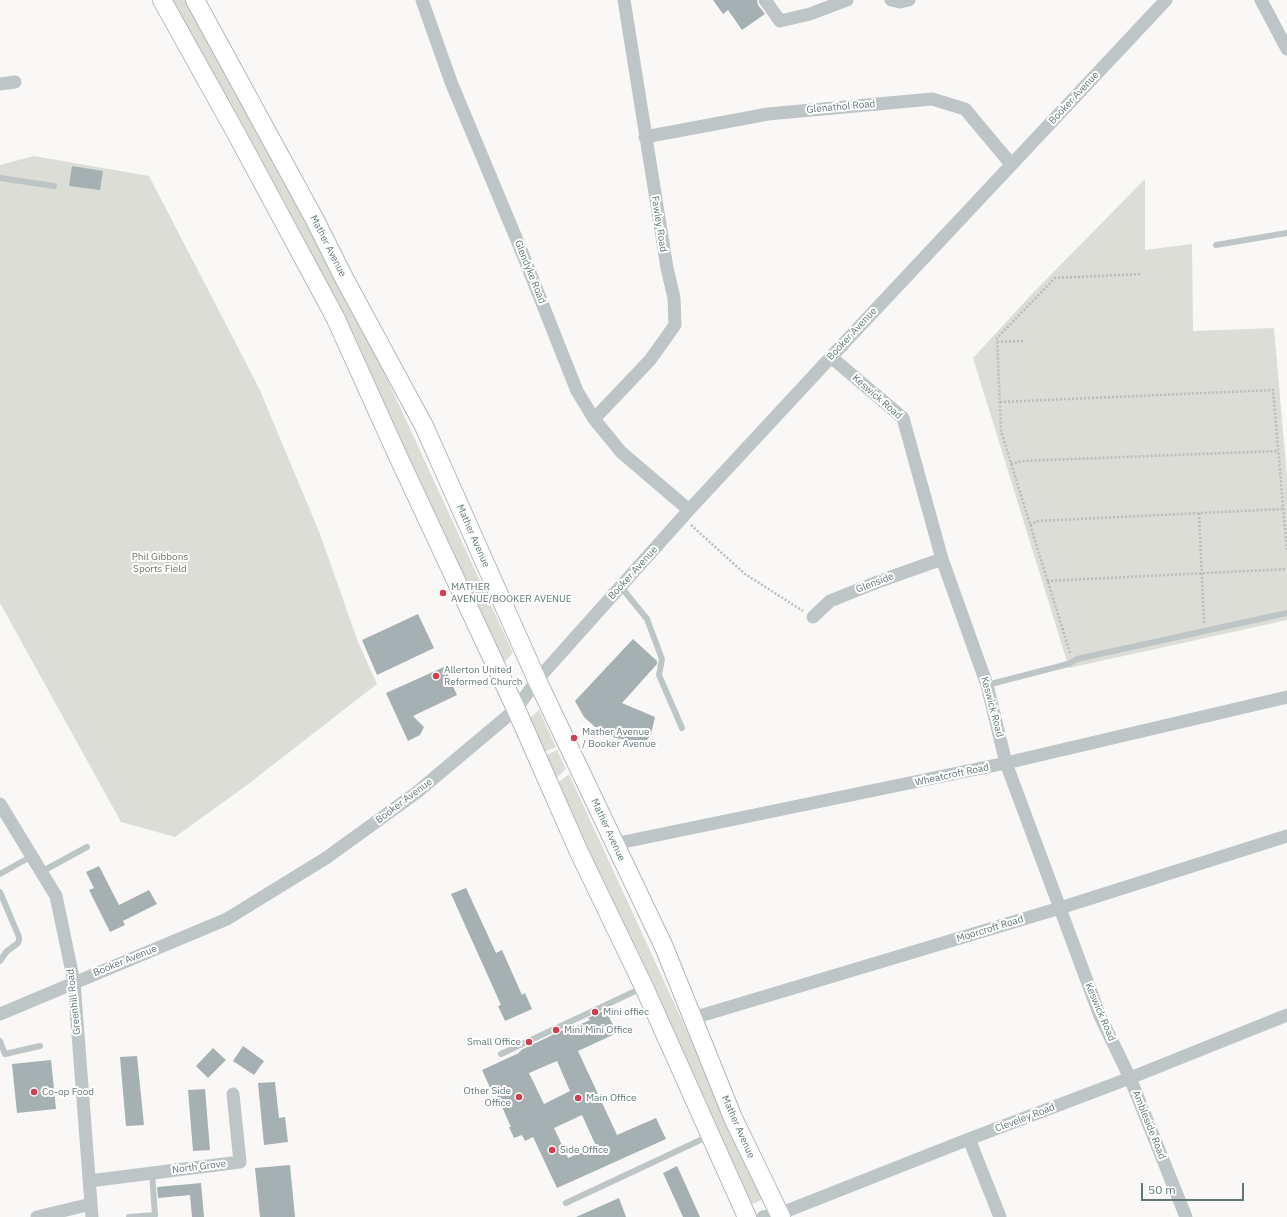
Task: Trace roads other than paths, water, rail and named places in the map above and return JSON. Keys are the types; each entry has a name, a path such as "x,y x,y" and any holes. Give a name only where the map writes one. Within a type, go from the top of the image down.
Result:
{"main road":[{"path":"162,0 236,133 335,317 396,452 516,709 579,852 644,987 747,1217"},
{"name":"Mather Avenue","path":"195,0 311,213 344,278 424,426 537,680 664,948 774,1216"}],"street":[{"name":"Glendyke Road","path":"422,0 452,82 577,391 594,419 621,452 686,514"},
{"name":"Fawley Road","path":"594,419 650,360 675,325 674,298 667,268 645,137 624,0"},
{"path":"765,0 780,21 810,14 847,0"},
{"path":"891,0 900,2 909,0"},
{"name":"Booker Avenue","path":"0,1014 227,919 326,858 416,793 516,709 537,680 686,514 1011,164 1166,0"},
{"path":"1261,0 1287,49"},
{"path":"0,84 15,82"},
{"name":"Glenathol Road","path":"645,137 768,114 932,99 965,109 1011,164"},
{"name":"Keswick Road","path":"831,357 903,418 942,559 987,685 1006,763 1100,1016 1130,1078"},
{"name":"Glenside","path":"813,618 830,601 942,559"},
{"name":"Wheatcroft Road","path":"614,844 1006,763 1287,697"},
{"name":"Greenhill Road","path":"0,804 56,896 74,982 88,1181 92,1211"},
{"name":"Moorcroft Road","path":"692,1018 1060,908 1287,836"},
{"name":"Cleveley Road","path":"774,1216 969,1139 1130,1078 1287,1015"},
{"name":"Ambleside Road","path":"1130,1078 1186,1217"},
{"name":"North Grove","path":"88,1181 240,1162 233,1094"},
{"path":"969,1139 1000,1217"},
{"path":"37,1217 92,1211"}],"lane":[{"path":"0,178 54,186"},
{"path":"1216,245 1287,233"},
{"path":"621,587 647,619 662,659 659,675 682,728"},
{"path":"987,685 1068,664 1077,659 1287,613"},
{"path":"41,872 87,847"},
{"path":"0,874 32,856"},
{"path":"0,892 19,937 18,943 6,952 0,960"},
{"path":"501,1054 644,987"},
{"path":"0,1041 5,1054 40,1046"},
{"path":"566,1203 710,1135"},
{"path":"129,1217 155,1215 152,1173"}],"place":[{"name":"MATHER AVENUE/BOOKER AVENUE","path":"443,593"},
{"name":"Allerton United Reformed Church","path":"436,676"},
{"name":"Mather Avenue / Booker Avenue","path":"574,738"},
{"name":"Mini offiec","path":"595,1012"},
{"name":"Mini Mini Office","path":"556,1030"},
{"name":"Small Office","path":"529,1042"},
{"name":"Co-op Food","path":"34,1092"},
{"name":"Other Side Office","path":"519,1097"},
{"name":"Main Office","path":"578,1098"},
{"name":"Side Office","path":"552,1150"}],"park label":[{"name":"Phil Gibbons Sports Field","path":"160,562"}]}
